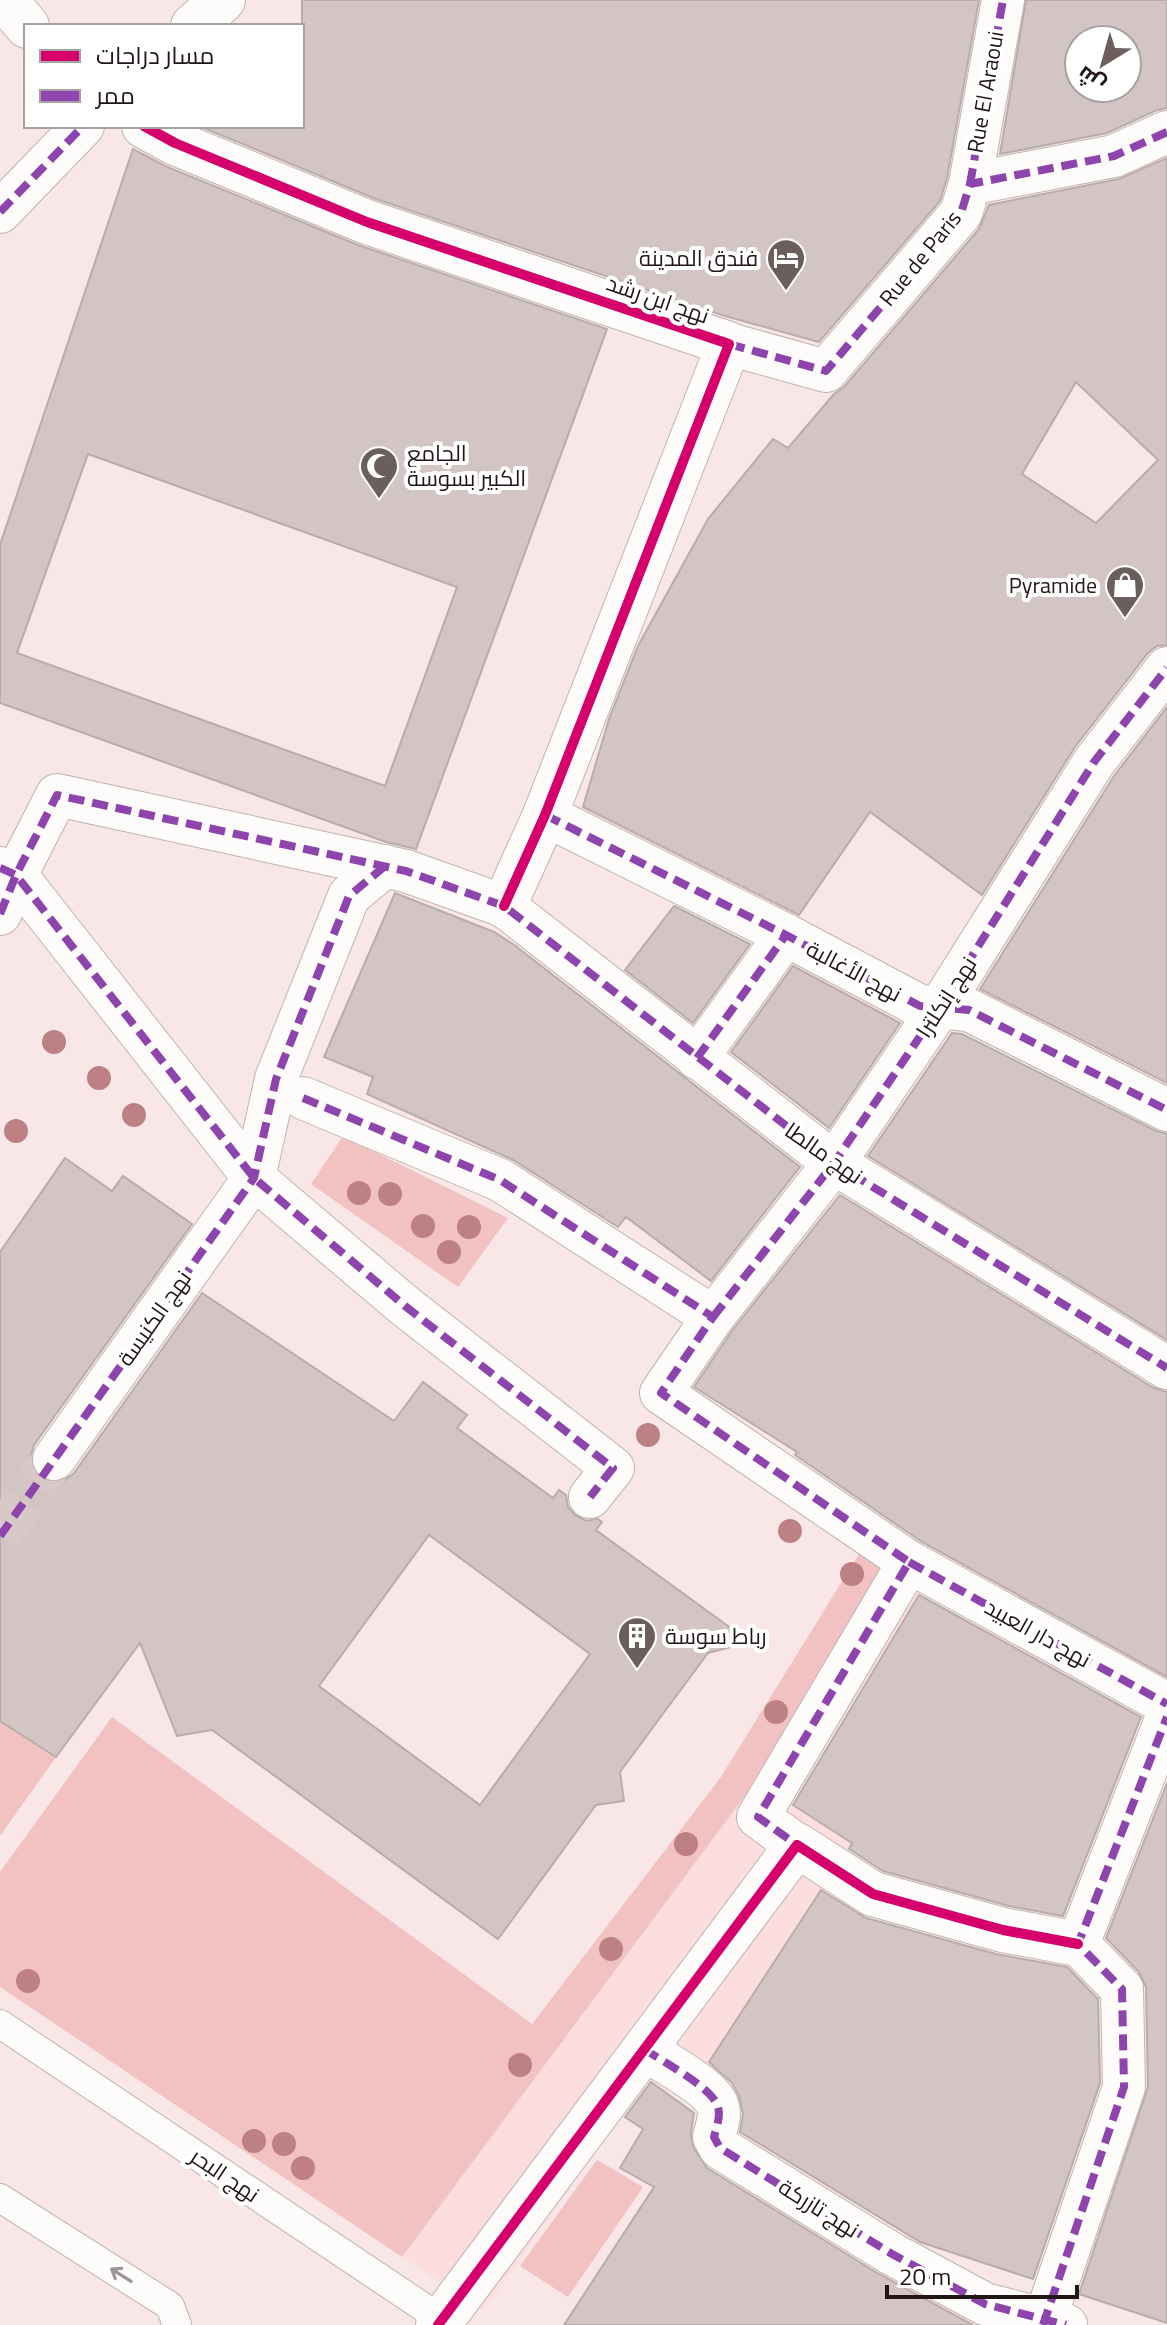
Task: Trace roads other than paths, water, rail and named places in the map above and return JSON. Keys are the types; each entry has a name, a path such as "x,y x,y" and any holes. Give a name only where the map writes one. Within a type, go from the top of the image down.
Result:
{"street":[{"path":"5,0 25,24"},
{"path":"195,24 223,0"},
{"name":"Rue El Araoui","path":"970,184 1003,0"},
{"path":"0,212 81,128"},
{"name":"نهج ابن رشد","path":"148,128 175,143 367,222 729,344 545,815 504,906"},
{"name":"Rue de Paris","path":"729,344 826,371 961,213 970,184 1114,156 1167,132"},
{"name":"نهج إنكلترا","path":"713,1317 834,1163 940,1007 1094,762 1167,668"},
{"name":"نهج مالطا","path":"8,872 57,795 406,871 504,906 834,1163 1167,1368"},
{"name":"نهج الأغالبة","path":"545,815 786,935 920,1006 969,1010 1167,1110"},
{"path":"254,1178 276,1079 349,896 385,866"},
{"path":"0,914 8,872"},
{"path":"8,872 254,1178 405,1306 613,1468 590,1497"},
{"path":"697,1058 786,935"},
{"path":"303,1098 500,1180 713,1317"},
{"name":"نهج الكنيسة","path":"54,1459 254,1178"},
{"name":"نهج دار العبيد","path":"713,1317 661,1393 909,1562 1167,1704"},
{"path":"909,1562 758,1817 873,1894 1003,1930 1078,1944 1122,1989 1124,2087 1051,2323"},
{"path":"1078,1944 1167,1717"},
{"path":"443,2323 797,1845"},
{"name":"نهج تازركة","path":"644,2049 706,2091 718,2103 714,2137 720,2148 892,2254 985,2304 1051,2323"}],"lane":[{"name":"نهج البحر","path":"0,2024 443,2323"},
{"path":"0,2198 170,2306 177,2325"}],"tunnel":[{"path":"0,1536 54,1459"}],"place":[{"name":"فندق المدينة","path":"786,292"},
{"name":"الجامع الكبير بسوسة","path":"379,500"},
{"name":"Pyramide","path":"1125,619"},
{"name":"رباط سوسة","path":"637,1670"}]}
